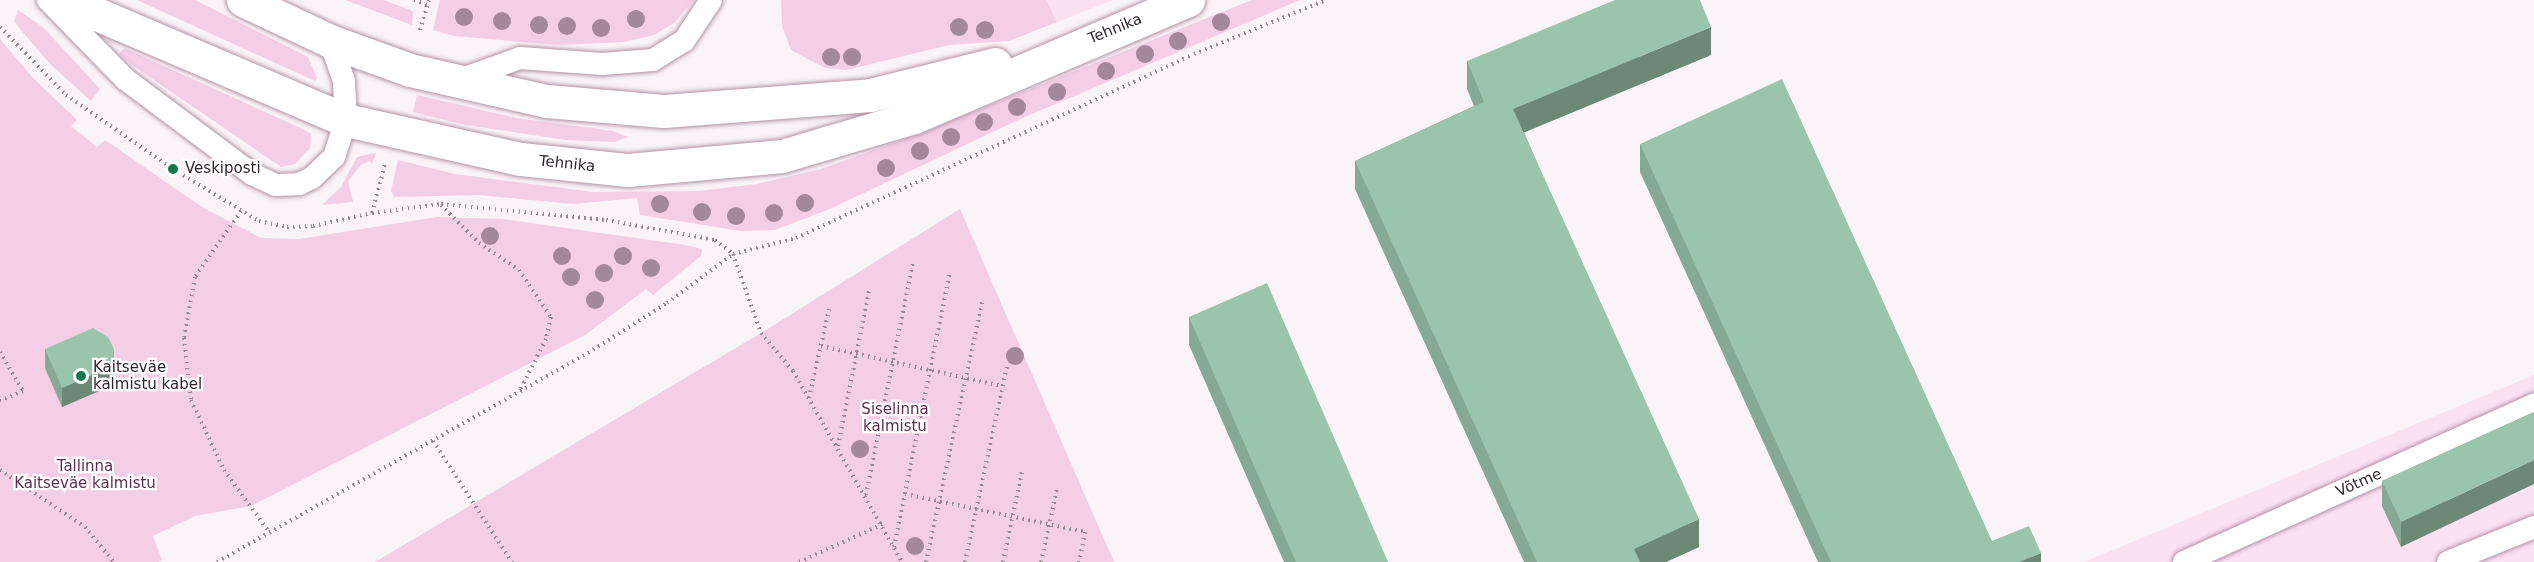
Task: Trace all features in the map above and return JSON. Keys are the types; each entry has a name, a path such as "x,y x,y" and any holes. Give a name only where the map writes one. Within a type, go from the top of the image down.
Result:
{"main road":[{"name":"Tehnika","path":"64,0 346,120 520,159 628,170 782,156 914,117 1076,45 1188,0"},
{"name":"Tehnika","path":"243,0 330,41 410,70 547,100 664,111 870,95 1076,45"}],"lane":[{"path":"48,0 125,79 263,181 287,186 312,178 334,157 346,120 344,81 330,41"},
{"path":"458,80 520,58 602,64 652,60 684,41 711,0"},
{"name":"Võtme","path":"2184,562 2534,405"},
{"path":"2448,562 2534,527"}],"path":[{"path":"414,0 428,2 420,30"},
{"path":"217,562 433,441 667,303 733,254 796,238 1194,54 1326,0"},
{"path":"0,27 66,95 173,169 259,221 287,227 313,226 372,213 441,204 606,220 715,240 733,254 761,333 793,371 866,495 902,562"},
{"path":"372,213 387,158"},
{"path":"441,204 479,243 519,270 551,317 546,339 519,391"},
{"path":"241,211 195,277 184,338 191,400 224,470 269,532"},
{"path":"866,495 913,261"},
{"path":"894,547 950,272"},
{"path":"838,447 869,291"},
{"path":"926,562 983,299"},
{"path":"809,398 829,309"},
{"path":"820,346 1002,386"},
{"path":"0,352 23,392 0,401"},
{"path":"965,562 1007,366"},
{"path":"433,441 512,562"},
{"path":"0,470 85,527 114,562"},
{"path":"1003,562 1022,472"},
{"path":"1041,562 1057,489"},
{"path":"905,494 1085,532 1079,562"},
{"path":"799,562 882,524"}],"shaded area":[{"path":"1046,0 1113,0 1057,22"},
{"path":"2534,375 2534,562 2084,562"}],"green space":[{"path":"137,0 195,0 308,57 317,78 315,81"},
{"path":"345,0 384,0 413,11 412,25"},
{"path":"440,0 694,0 674,23 654,35 624,42 559,45 454,36 433,30"},
{"path":"781,0 1046,0 1057,22 1009,41 949,45 846,70 825,68 791,50 782,26"},
{"path":"1252,0 1300,0 1018,120 832,208 775,230 741,231 640,215 637,198 573,204 479,195 394,197 391,191 398,160 455,174 593,192 699,191 757,184 821,169 913,136"},
{"path":"18,10 43,27 100,89 91,101 50,64 21,30 14,21"},
{"name":"Tallinna Kaitseväe kalmistu","path":"0,39 33,78 77,120 71,126 97,147 105,140 202,207 261,238 299,239 437,217 502,219 685,245 702,249 701,256 653,295 646,289 585,335 251,506 195,516 153,536 162,560 159,562 0,562"},
{"path":"124,48 305,130 311,134 310,148 295,164 281,167 135,67 119,54"},
{"path":"417,95 516,118 613,131 628,137 615,142 566,140 461,124 413,112"},
{"path":"376,153 372,164 369,161 361,165 348,181 353,202 322,205 341,187 357,157"},
{"name":"Siselinna kalmistu","path":"960,209 1114,562 375,562 761,333"}],"building":[{"path":"1615,0 1700,0 1711,27 1513,109 1699,519 1634,549 1640,562 1537,562 1355,161 1484,102 1467,61"},
{"path":"1782,79 1992,541 2029,526 2041,553 2019,562 1831,562 1640,144"},
{"path":"1267,283 1388,562 1296,562 1189,317"},
{"path":"93,328 108,337 114,349 113,366 62,388 45,349"},
{"path":"2534,412 2534,460 2401,522 2382,481"}],"place":[{"name":"Veskiposti","path":"173,169"},
{"name":"Kaitseväe kalmistu kabel","path":"81,376"}]}
